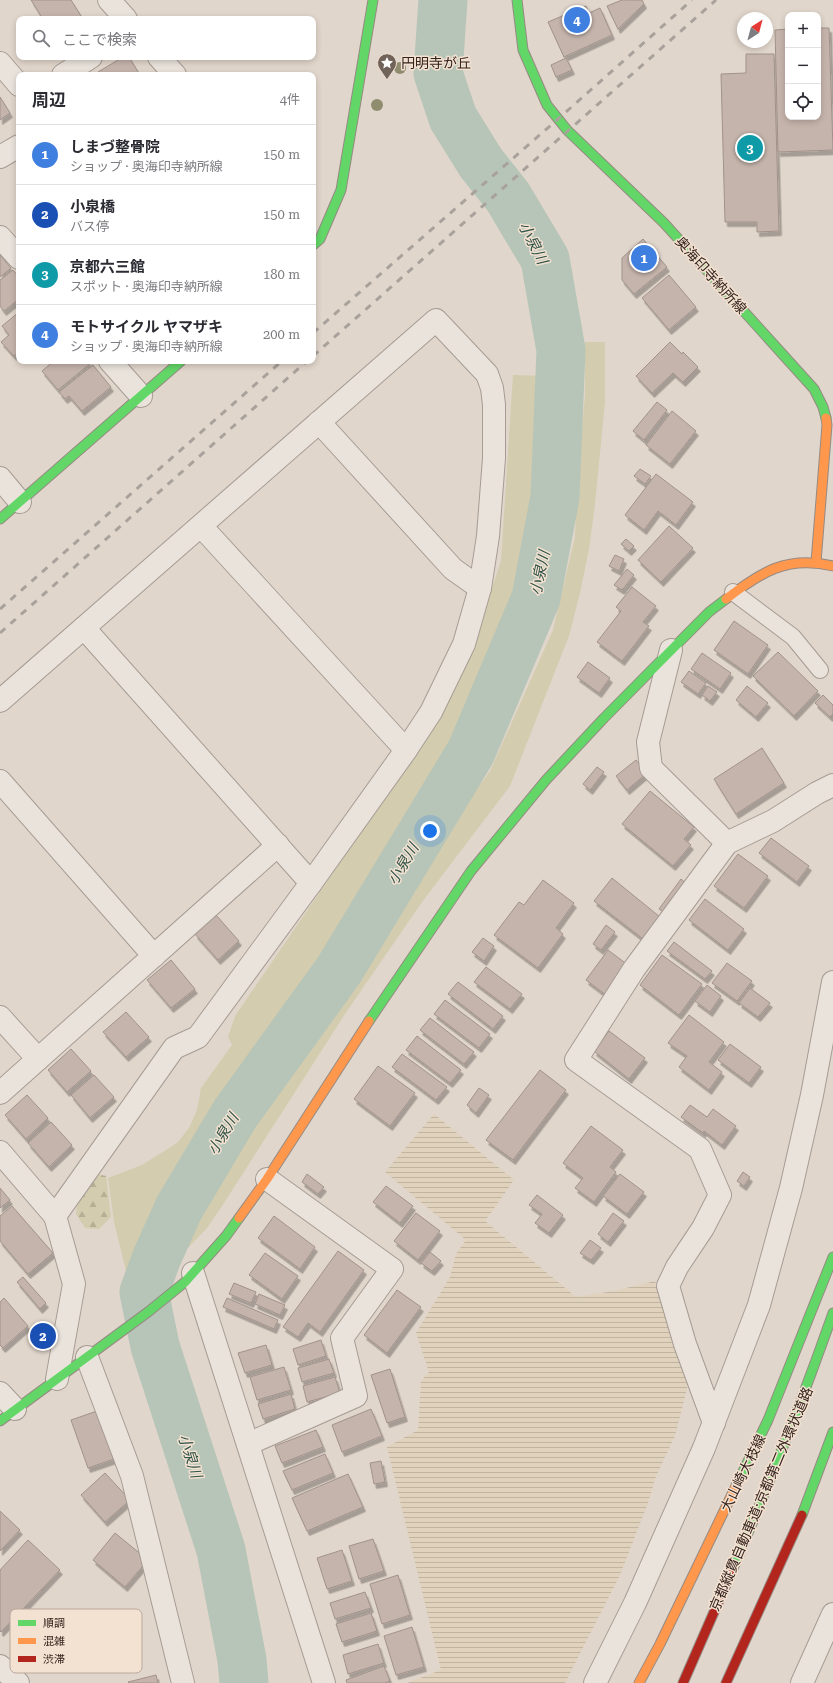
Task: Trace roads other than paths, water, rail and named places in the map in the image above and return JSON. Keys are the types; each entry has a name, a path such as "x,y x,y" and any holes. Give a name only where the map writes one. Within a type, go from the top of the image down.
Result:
{"main road":[{"path":"316,236 341,190 373,0"},
{"name":"奥海印寺納所線","path":"517,0 523,50 547,105 567,130 664,223 814,389 823,407 827,425 816,562"},
{"path":"0,519 178,364"},
{"path":"7,1415 96,1351 189,1278 226,1236 267,1178 349,1051 471,872 546,780 604,718 709,612 751,580 779,566 816,562 833,566"},
{"name":"大山崎大枝線","path":"639,1683 660,1644 768,1420 833,1257"},
{"name":"京都縦貫自動車道;京都第二外環状道路","path":"683,1683 760,1506 808,1388 833,1313"},
{"path":"726,1683 798,1523 833,1432"}],"street":[{"path":"109,0 123,16"},
{"path":"68,72 87,60"},
{"path":"162,60 172,72"},
{"path":"0,63 16,82"},
{"path":"0,157 16,148"},
{"path":"0,237 16,255"},
{"path":"0,701 436,320 487,374 492,388 494,405 494,458 488,536 480,588 464,644 431,712 406,750 198,1037 174,1048 55,1216"},
{"path":"113,364 141,396"},
{"path":"319,422 452,569 480,588"},
{"path":"0,478 20,502"},
{"path":"201,526 406,750"},
{"path":"84,628 311,882"},
{"path":"671,650 648,742 651,768 727,843"},
{"path":"0,781 154,956"},
{"path":"714,1423 685,1344 668,1286 677,1267 703,1228 720,1194 700,1149 576,1060 634,969 727,843 773,821 817,793 833,785"},
{"path":"0,1093 278,846"},
{"path":"595,1683 635,1603 714,1423 759,1305 791,1188 812,1095 833,982"},
{"path":"0,1016 38,1059"},
{"path":"0,1152 55,1216 74,1284 57,1379"},
{"path":"248,1444 356,1396 342,1338 392,1269 267,1178"},
{"path":"189,1278 248,1444 324,1683"},
{"path":"96,1351 132,1476 183,1683"},
{"path":"0,1392 7,1415"},
{"path":"802,1683 833,1614"},
{"path":"0,1666 18,1683"}],"lane":[{"path":"734,592 793,636 820,670"}],"waterway":[{"name":"小泉川","path":"244,1683 242,1660 221,1550 155,1346 144,1292 157,1257 179,1208 235,1114 339,970 471,752 536,598 555,497 561,350 545,259 508,197 481,163 453,118 438,73 443,0"}],"railway":[{"path":"316,330 692,0"},
{"path":"316,353 716,0"},
{"path":"0,609 279,364"},
{"path":"0,633 304,364"}],"place":[{"name":"モトサイクル ヤマザキ","path":"577,20"},
{"name":"円明寺が丘","path":"387,80"},
{"name":"京都六三館","path":"750,148"},
{"name":"しまづ整骨院","path":"644,258"},
{"name":"小泉橋","path":"43,1336"}]}
